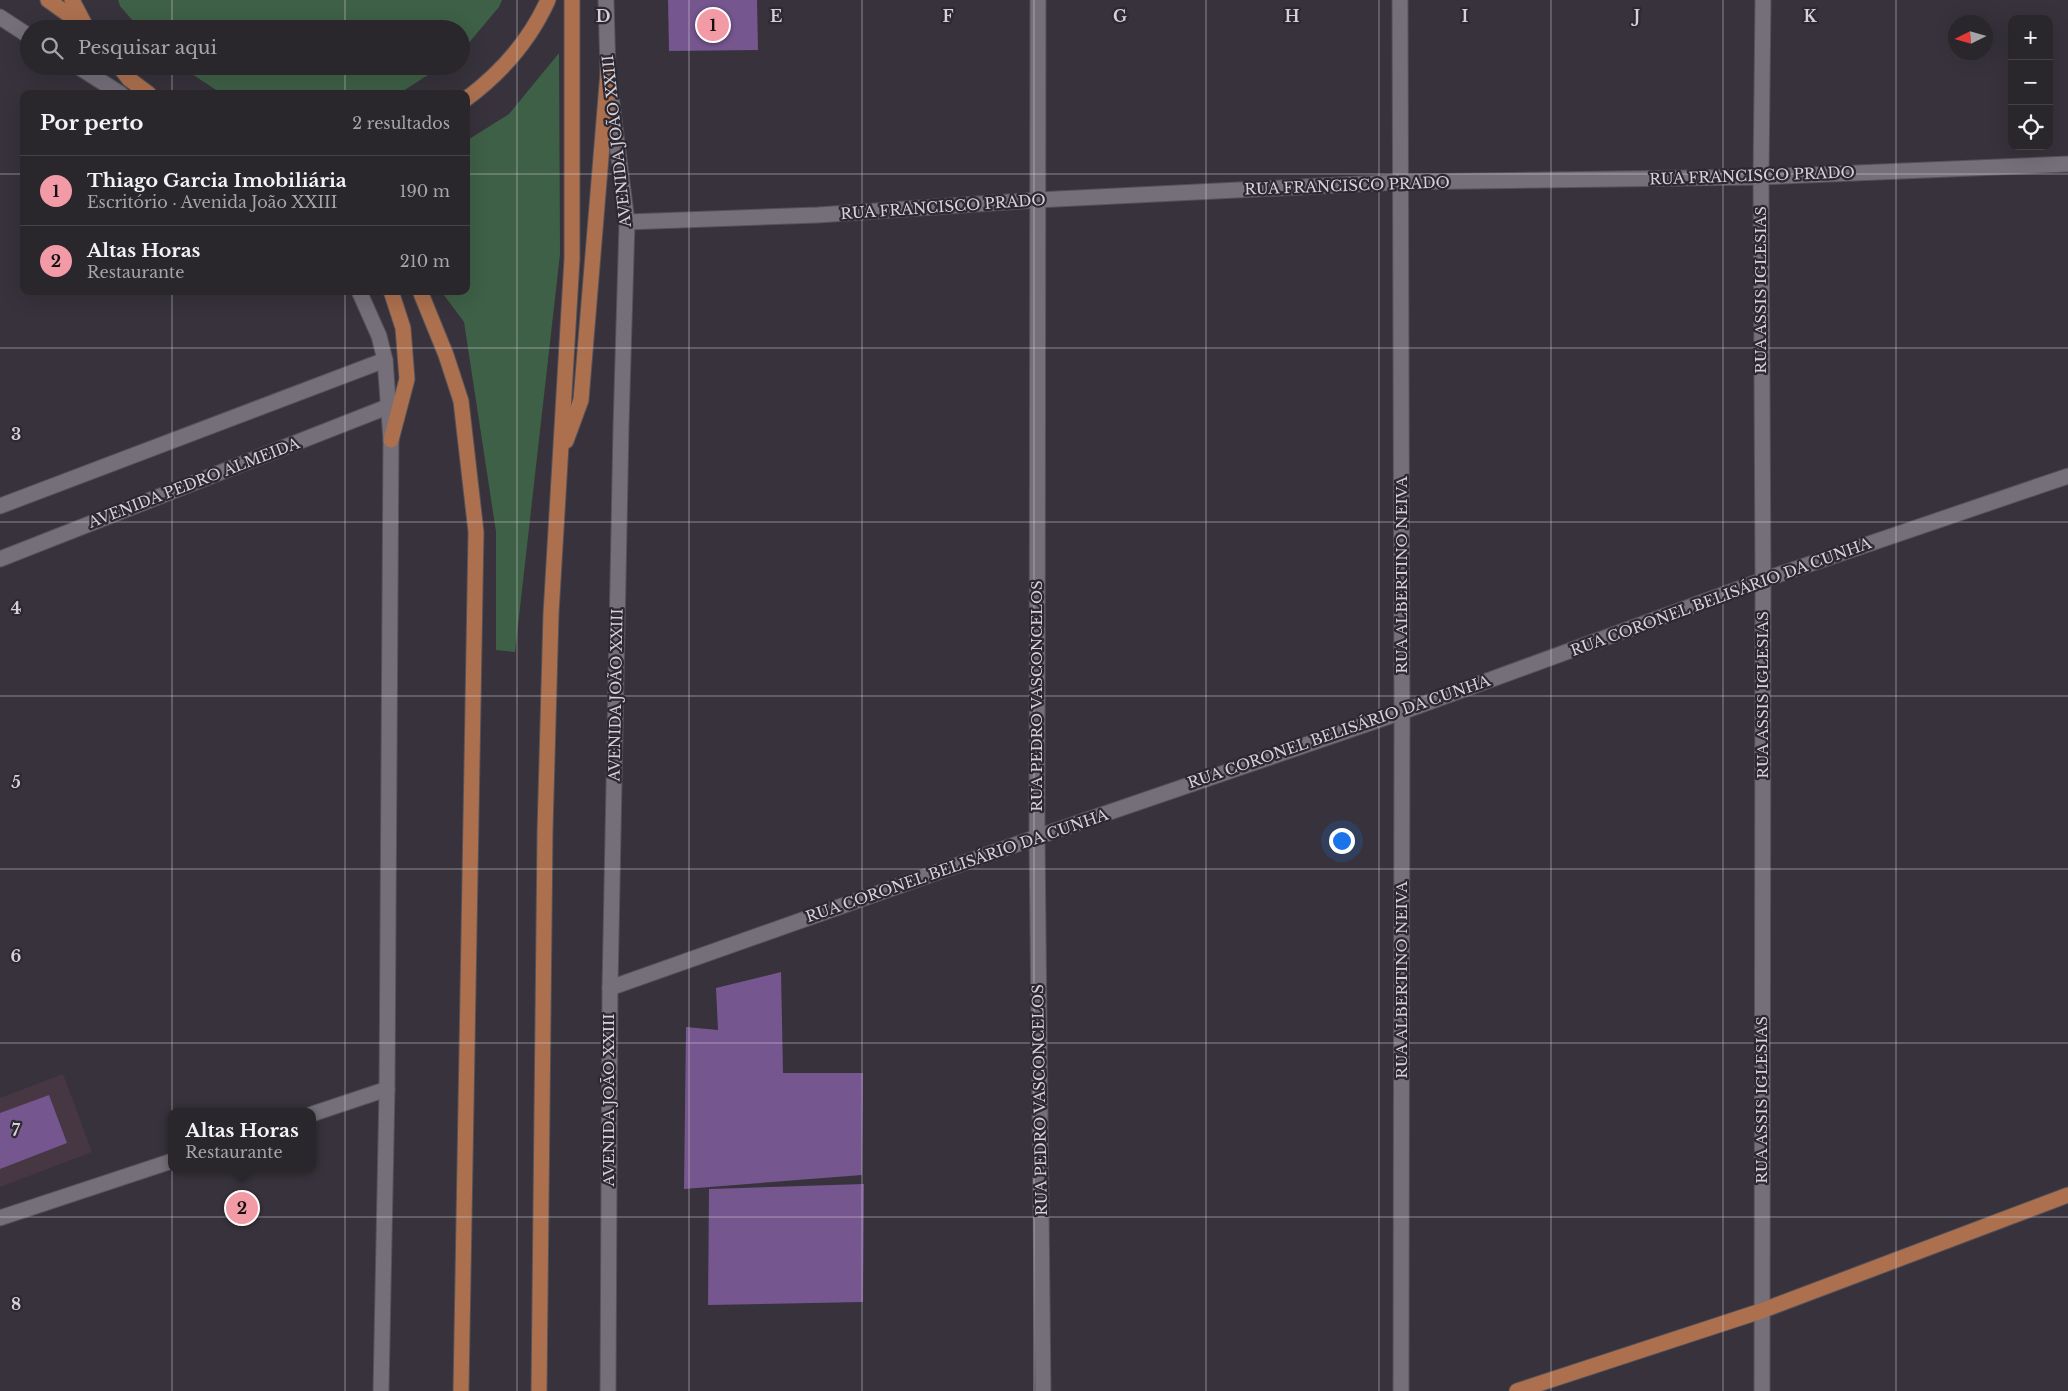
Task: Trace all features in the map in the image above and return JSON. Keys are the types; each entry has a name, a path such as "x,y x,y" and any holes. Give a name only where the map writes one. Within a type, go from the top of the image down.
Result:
{"main road":[{"path":"48,0 76,20"},
{"path":"72,0 83,20"},
{"path":"470,96 482,88 505,66 525,41 548,0"},
{"path":"539,1391 544,832 552,614 572,259 572,0"},
{"path":"560,457 582,400 608,72"},
{"path":"126,75 145,90"},
{"path":"391,440 407,379 403,328 392,295"},
{"path":"422,295 446,355 461,401 476,532 461,1391"},
{"path":"1518,1391 1761,1311 2068,1195"}],"street":[{"name":"AVENIDA JOÃO XXIII","path":"606,0 608,72 627,222 610,988 608,1391"},
{"name":"RUA PEDRO VASCONCELOS","path":"1038,0 1037,837 1044,1391"},
{"name":"RUA ALBERTINO NEIVA","path":"1400,0 1401,1391"},
{"name":"RUA ASSIS IGLESIAS","path":"1762,1391 1763,580 1761,177 1763,0"},
{"path":"0,18 20,30"},
{"path":"91,75 115,90"},
{"name":"RUA FRANCISCO PRADO","path":"627,222 818,215 1037,200 1400,182 1761,177 2068,164"},
{"path":"361,295 379,336 385,360 391,440 388,1089 381,1391"},
{"path":"0,506 385,360"},
{"name":"AVENIDA PEDRO ALMEIDA","path":"0,559 388,407"},
{"name":"RUA CORONEL BELISÁRIO DA CUNHA","path":"610,988 1037,837 1402,712 1763,580 2068,476"},
{"path":"316,1113 388,1089"},
{"path":"0,1218 168,1162"}],"shaded area":[{"path":"63,1074 92,1152 0,1187 0,1098"}],"green space":[{"path":"118,0 502,0 499,7 470,41 470,20 132,20 120,6"},
{"path":"559,53 560,254 515,652 496,650 496,532 464,322 444,295 470,295 470,138 509,114"},
{"path":"194,75 428,75 405,90 216,90"}],"building":[{"path":"668,0 757,0 758,50 669,51"},
{"path":"781,972 783,1073 863,1073 862,1175 684,1189 686,1027 718,1030 716,988"},
{"path":"49,1095 67,1143 0,1169 0,1113"},
{"path":"864,1184 863,1302 708,1305 709,1189"}],"place":[{"name":"Thiago Garcia Imobiliária","path":"713,25"},
{"name":"Altas Horas","path":"242,1208"}]}
